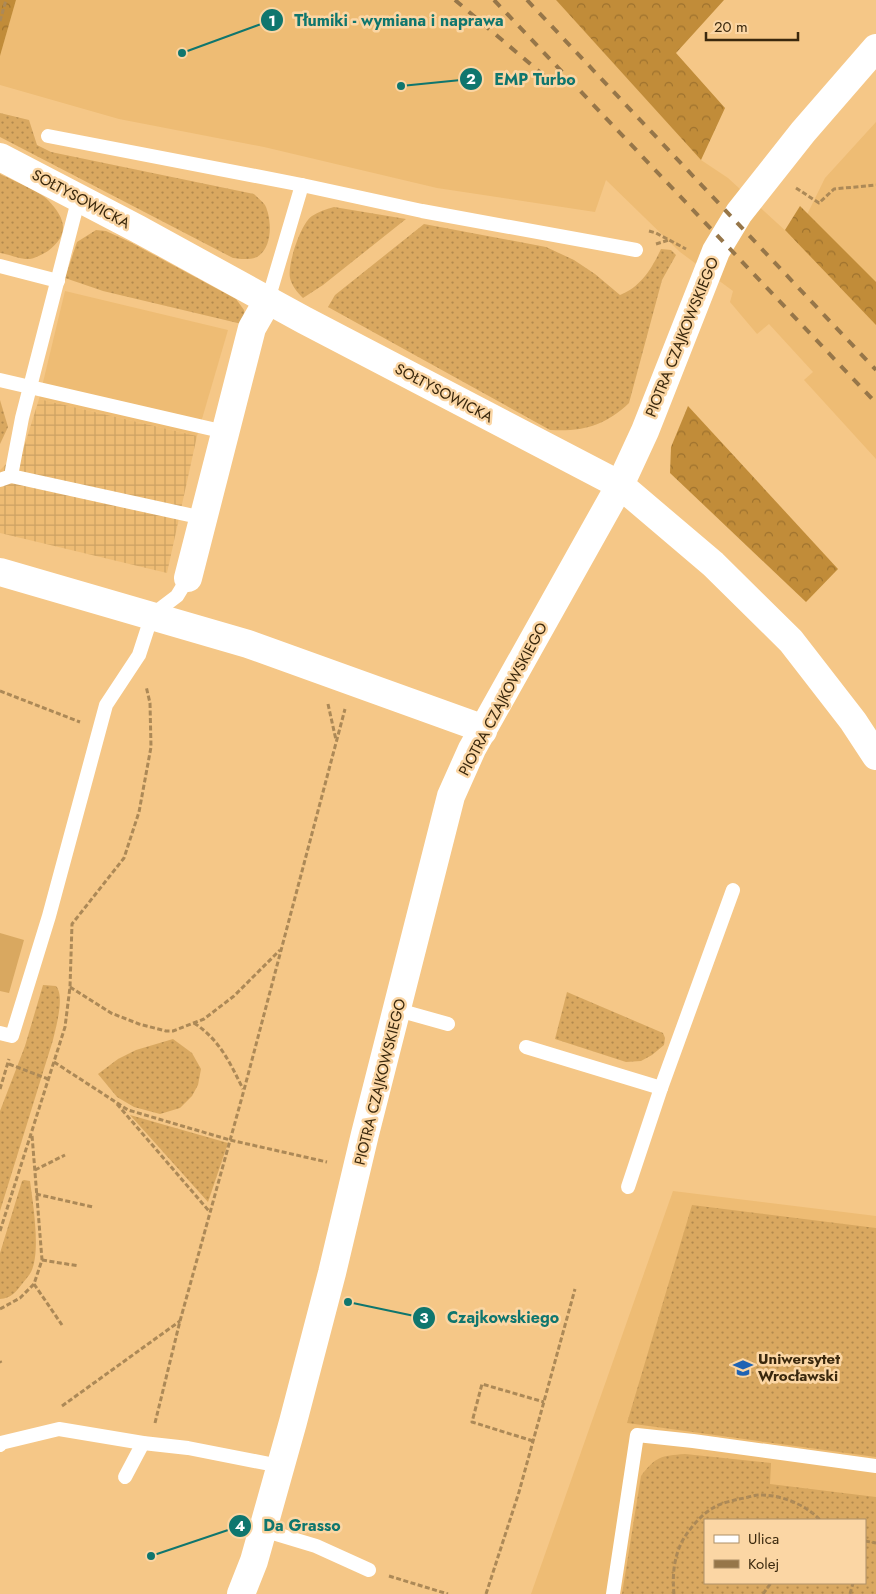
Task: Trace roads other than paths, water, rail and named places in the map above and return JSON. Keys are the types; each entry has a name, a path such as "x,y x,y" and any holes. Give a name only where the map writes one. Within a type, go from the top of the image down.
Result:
{"street":[{"name":"PIOTRA CZAJKOWSKIEGO","path":"241,1594 254,1561 263,1530 332,1273 452,796 472,749 620,485 645,430 716,251 739,213 803,132 876,48"},
{"name":"SOŁTYSOWICKA","path":"0,157 620,485 713,564 791,641 853,721 876,756"},
{"path":"188,578 252,328 268,300"},
{"path":"0,572 248,644 473,725 482,731"}],"lane":[{"path":"48,136 302,185 422,211 636,250"},
{"path":"268,300 302,185"},
{"path":"79,198 5,478 203,518"},
{"path":"0,266 58,281"},
{"path":"0,380 225,432"},
{"path":"6,1034 49,916 106,705 139,655 152,615 177,596 188,578"},
{"path":"628,1187 661,1088 733,890"},
{"path":"398,1010 448,1024"},
{"path":"526,1047 661,1088"},
{"path":"0,1445 59,1429 246,1458 280,1466"},
{"path":"613,1594 637,1435 876,1466"},
{"path":"125,1477 147,1443"},
{"path":"263,1530 316,1546 369,1570"}],"railway":[{"path":"455,0 548,79"},
{"path":"494,0 876,403"},
{"path":"527,0 876,370"}],"place":[{"name":"Tłumiki - wymiana i naprawa","path":"182,53"},
{"name":"EMP Turbo","path":"401,86"},
{"name":"Czajkowskiego","path":"348,1302"},
{"name":"Uniwersytet Wrocławski","path":"743,1368"},
{"name":"Da Grasso","path":"151,1556"}]}
